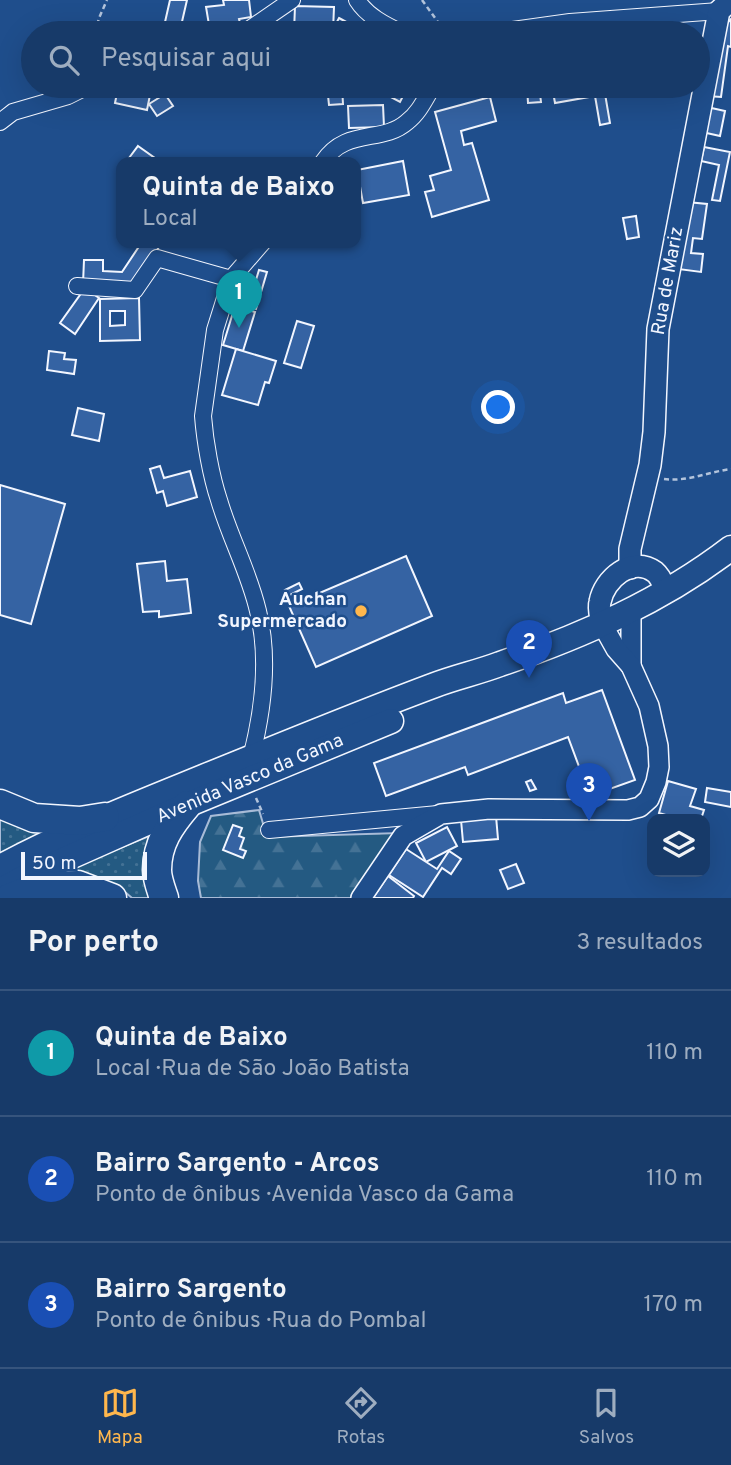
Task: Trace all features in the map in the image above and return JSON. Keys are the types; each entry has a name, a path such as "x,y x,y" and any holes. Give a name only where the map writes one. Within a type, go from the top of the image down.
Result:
{"highway":[{"path":"0,804 34,818 80,821 105,817"},
{"path":"164,898 157,872 160,843 170,824 187,805"},
{"path":"9,898 37,887 78,885 113,898"}],"main road":[{"name":"Rua de Mariz","path":"710,78 725,6"},
{"name":"Rua de Mariz","path":"630,568 630,549 654,432 658,329 706,98"},
{"name":"Avenida Vasco da Gama","path":"0,867 105,817 250,769 445,699 498,665 556,644 631,610 666,591 731,548"},
{"path":"602,624 599,605 606,584 614,575 630,568 646,567 657,574 666,591"},
{"name":"Avenida Vasco da Gama","path":"0,890 187,805 250,769"}],"street":[{"path":"261,21 292,0"},
{"path":"357,0 379,21"},
{"path":"579,21 725,6"},
{"path":"4,113 60,98"},
{"path":"328,157 339,145 405,125 426,98"},
{"path":"250,769 265,674 259,613 218,499 203,416 215,330 231,279 258,248"},
{"path":"77,286 135,290 158,258 231,279"},
{"path":"631,610 631,666"},
{"path":"270,830 489,809 628,810 640,807 649,799 656,782 659,766 658,746 649,706 631,666 616,649 602,624"},
{"path":"361,898 403,836 441,814"}],"path":[{"path":"98,21 107,0"},
{"path":"422,0 437,21"},
{"path":"647,476 669,480 688,479 731,469"},
{"path":"250,769 270,830"}],"green space":[{"path":"0,810 51,831 0,855"},
{"path":"259,810 267,837 399,833 354,898 201,898 198,881 200,842 211,816"},
{"path":"159,832 157,898 132,898 118,886 61,872"}],"building":[{"path":"170,0 187,0 182,21 165,21"},
{"path":"223,0 249,0 251,17 240,21 208,21 206,7 224,5"},
{"path":"295,6 334,7 333,21 294,21"},
{"path":"731,19 731,47 728,46 721,97 710,96 718,33"},
{"path":"116,98 149,98 147,110 115,103"},
{"path":"159,98 168,98 173,106 157,116 149,104"},
{"path":"328,98 343,98 343,104 329,105"},
{"path":"490,98 496,121 461,131 464,145 472,143 489,200 432,217 425,192 434,190 430,176 451,170 435,112"},
{"path":"528,98 540,98 541,102 528,103"},
{"path":"554,98 584,98 555,103"},
{"path":"595,98 606,98 610,123 600,125"},
{"path":"383,105 384,127 349,128 348,106"},
{"path":"707,107 725,111 720,136 702,132"},
{"path":"138,146 153,157 130,157"},
{"path":"704,147 730,152 720,201 712,200 719,165 701,161"},
{"path":"403,161 409,195 363,203 361,169"},
{"path":"687,202 707,204 702,239 693,238 691,253 703,254 701,272 678,269"},
{"path":"636,216 639,237 627,239 623,218"},
{"path":"138,248 158,248 133,286 83,284 84,260 103,260 103,271 122,272"},
{"path":"259,270 267,272 256,309 248,306"},
{"path":"85,288 99,298 75,334 60,323"},
{"path":"139,298 140,340 100,341 100,299","holes":["110,311 125,311 125,325 110,326"]},
{"path":"235,306 255,312 243,351 223,345"},
{"path":"297,321 314,326 301,368 284,363"},
{"path":"236,349 276,361 269,383 265,382 258,405 222,395"},
{"path":"49,351 65,353 64,359 76,360 74,374 47,370"},
{"path":"78,408 104,414 99,441 72,435"},
{"path":"160,466 164,478 190,471 197,497 167,506 163,491 157,493 150,469"},
{"path":"0,485 65,504 31,624 0,615"},
{"name":"Auchan Supermercado","path":"406,556 432,616 316,667 289,606"},
{"path":"165,561 167,581 187,579 191,613 159,617 159,611 143,612 137,564"},
{"path":"299,583 302,589 288,596 285,590"},
{"path":"602,690 635,780 590,796 568,737 468,775 465,767 386,796 374,763 563,693 566,703"},
{"path":"531,780 536,789 530,791 526,782"},
{"path":"668,781 696,789 690,806 704,810 703,814 659,813"},
{"path":"707,788 731,792 731,807 705,802"},
{"path":"496,816 498,839 463,842 461,820"},
{"path":"233,825 242,828 239,836 244,838 240,849 246,851 243,858 223,850"},
{"path":"447,827 457,846 426,862 416,843"},
{"path":"406,849 437,869 449,851 461,859 451,874 442,868 423,897 389,875"},
{"path":"516,864 524,883 508,889 500,870"},
{"path":"388,876 414,896 413,898 373,898"}],"place":[{"name":"Quinta de Baixo","path":"239,328"},
{"name":"Auchan Supermercado","path":"361,611"},
{"name":"Bairro Sargento - Arcos","path":"529,678"},
{"name":"Bairro Sargento","path":"589,821"}]}
